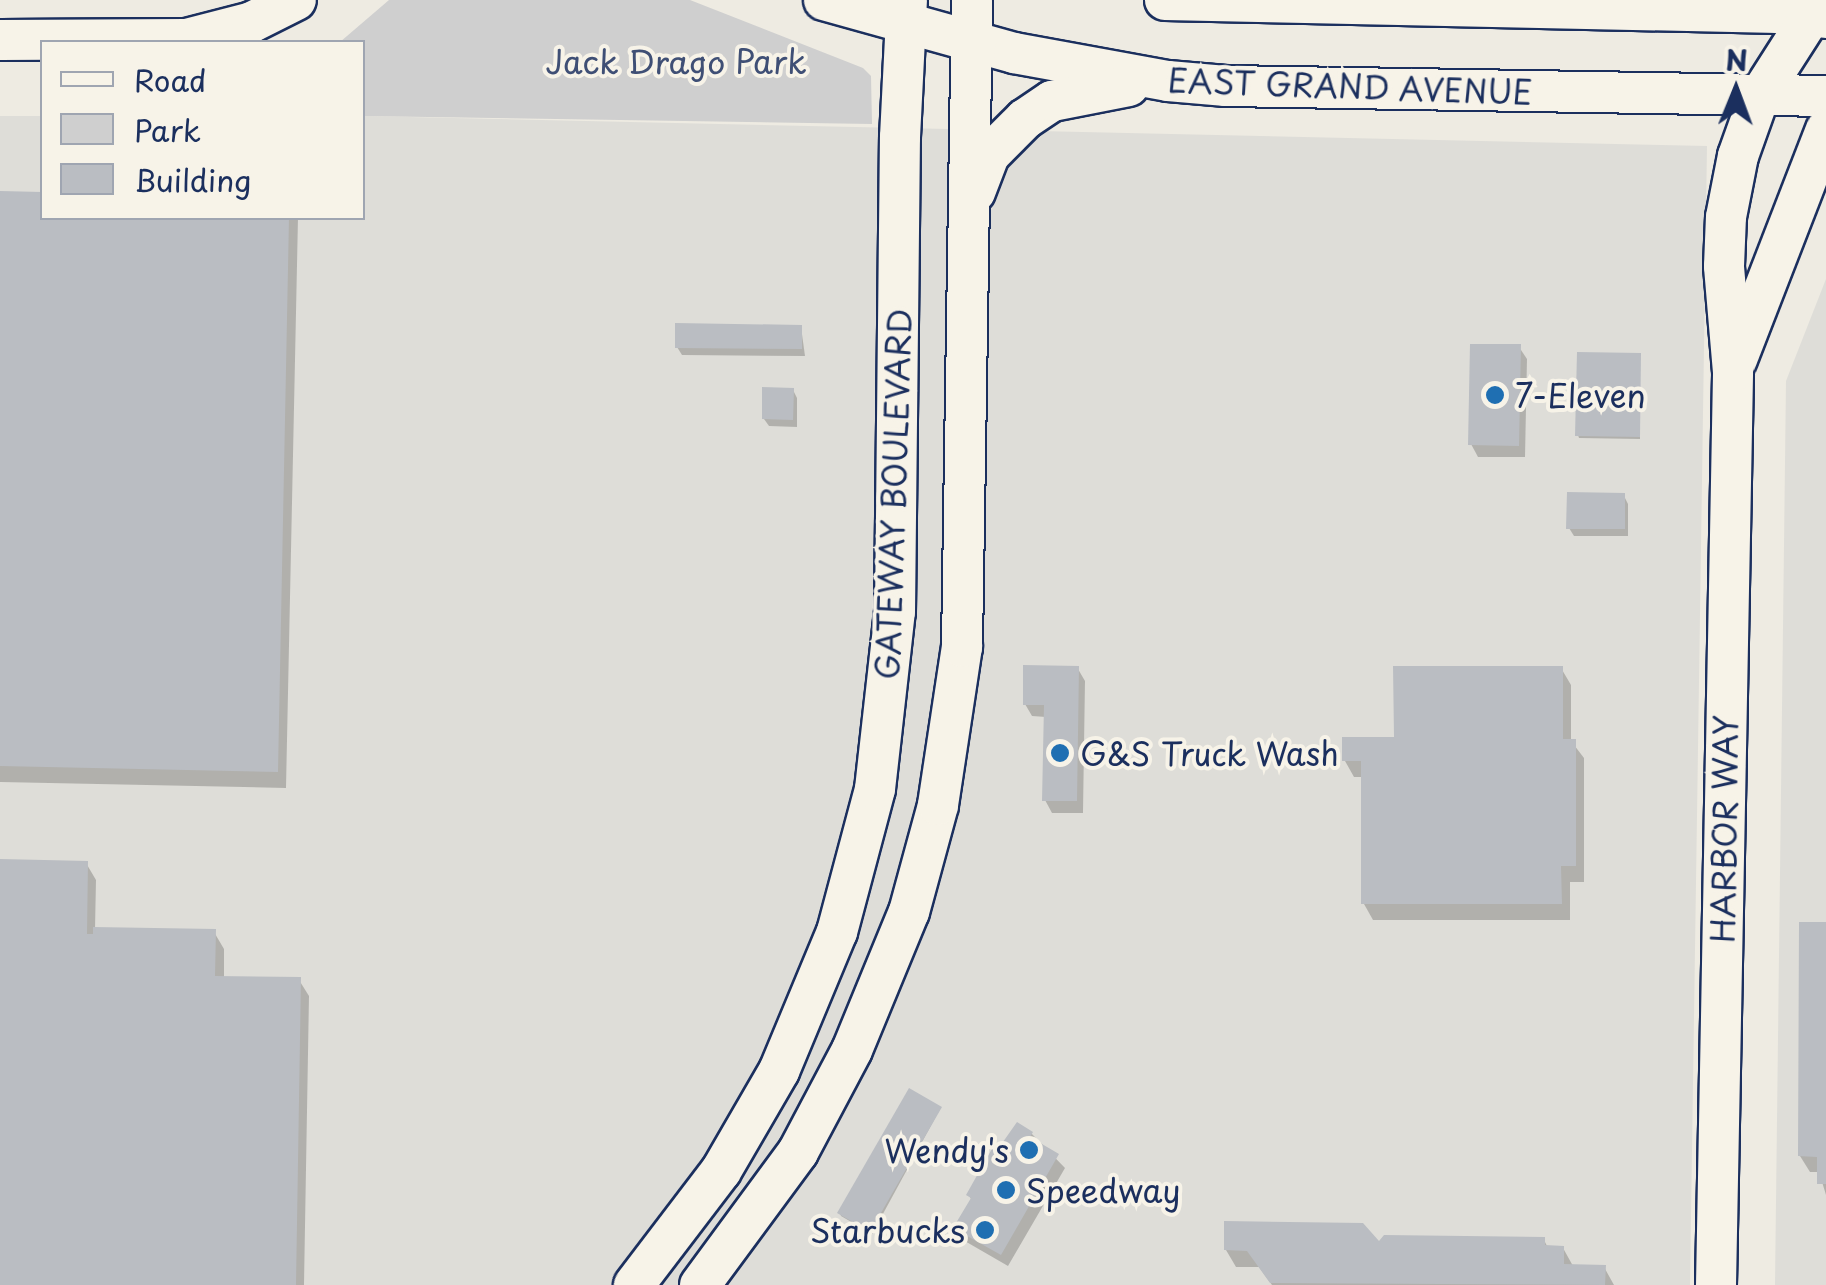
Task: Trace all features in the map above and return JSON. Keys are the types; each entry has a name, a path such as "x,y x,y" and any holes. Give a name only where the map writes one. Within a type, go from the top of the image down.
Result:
{"main road":[{"path":"0,40 186,39 252,22 296,0"},
{"name":"EAST GRAND AVENUE","path":"824,0 906,12 971,42 1064,64 1226,86 1826,96"},
{"path":"700,1285 766,1200 827,1099 873,1002 924,862 949,753 962,648 972,0"},
{"path":"1165,0 1820,12"},
{"name":"GATEWAY BOULEVARD","path":"634,1285 720,1171 786,1055 837,932 875,788 895,612 906,12"},
{"name":"HARBOR WAY","path":"1716,1285 1733,372 1724,266 1726,217 1738,156 1758,97 1820,12"},
{"path":"969,230 976,189 988,155 1025,119 1052,101 1084,92 1168,80"},
{"name":"HARBOR WAY","path":"1733,372 1826,130"}],"shaded area":[{"path":"0,116 40,116 40,220 365,220 365,116 1707,146 1690,1285 0,1285"},
{"path":"1826,279 1826,1285 1775,1285 1786,381"}],"green space":[{"name":"Jack Drago Park","path":"389,0 690,0 863,68 871,76 872,124 365,116 365,40 342,40"}],"building":[{"path":"0,191 40,192 40,220 289,220 278,772 0,766"},
{"path":"675,323 802,325 802,349 675,348"},
{"name":"7-Eleven","path":"1470,344 1521,344 1519,446 1468,445"},
{"path":"1577,352 1641,353 1640,437 1575,436"},
{"path":"762,387 794,388 793,420 762,419"},
{"path":"1567,492 1625,493 1625,529 1566,529"},
{"name":"G&S Truck Wash","path":"1023,665 1079,666 1077,801 1042,801 1044,705 1023,705"},
{"path":"1393,666 1563,666 1563,739 1576,739 1576,866 1561,866 1562,904 1361,904 1361,761 1342,761 1342,737 1394,737"},
{"path":"0,859 88,861 87,934 93,934 93,927 216,929 215,976 301,977 296,1285 0,1285"},
{"path":"1799,922 1826,922 1826,1184 1817,1184 1817,1157 1798,1156"},
{"path":"909,1088 942,1107 870,1232 837,1213"},
{"path":"1017,1122 1033,1132 1030,1137 1059,1154 1001,1255 953,1228 993,1147 998,1149"},
{"path":"1224,1221 1363,1223 1379,1241 1384,1235 1545,1237 1545,1245 1564,1246 1564,1264 1606,1265 1605,1285 1270,1283 1247,1251 1224,1250"}],"place":[{"name":"7-Eleven","path":"1495,395"},
{"name":"G&S Truck Wash","path":"1060,753"},
{"name":"Wendy's","path":"1029,1150"},
{"name":"Speedway","path":"1006,1190"},
{"name":"Starbucks","path":"985,1230"}]}
